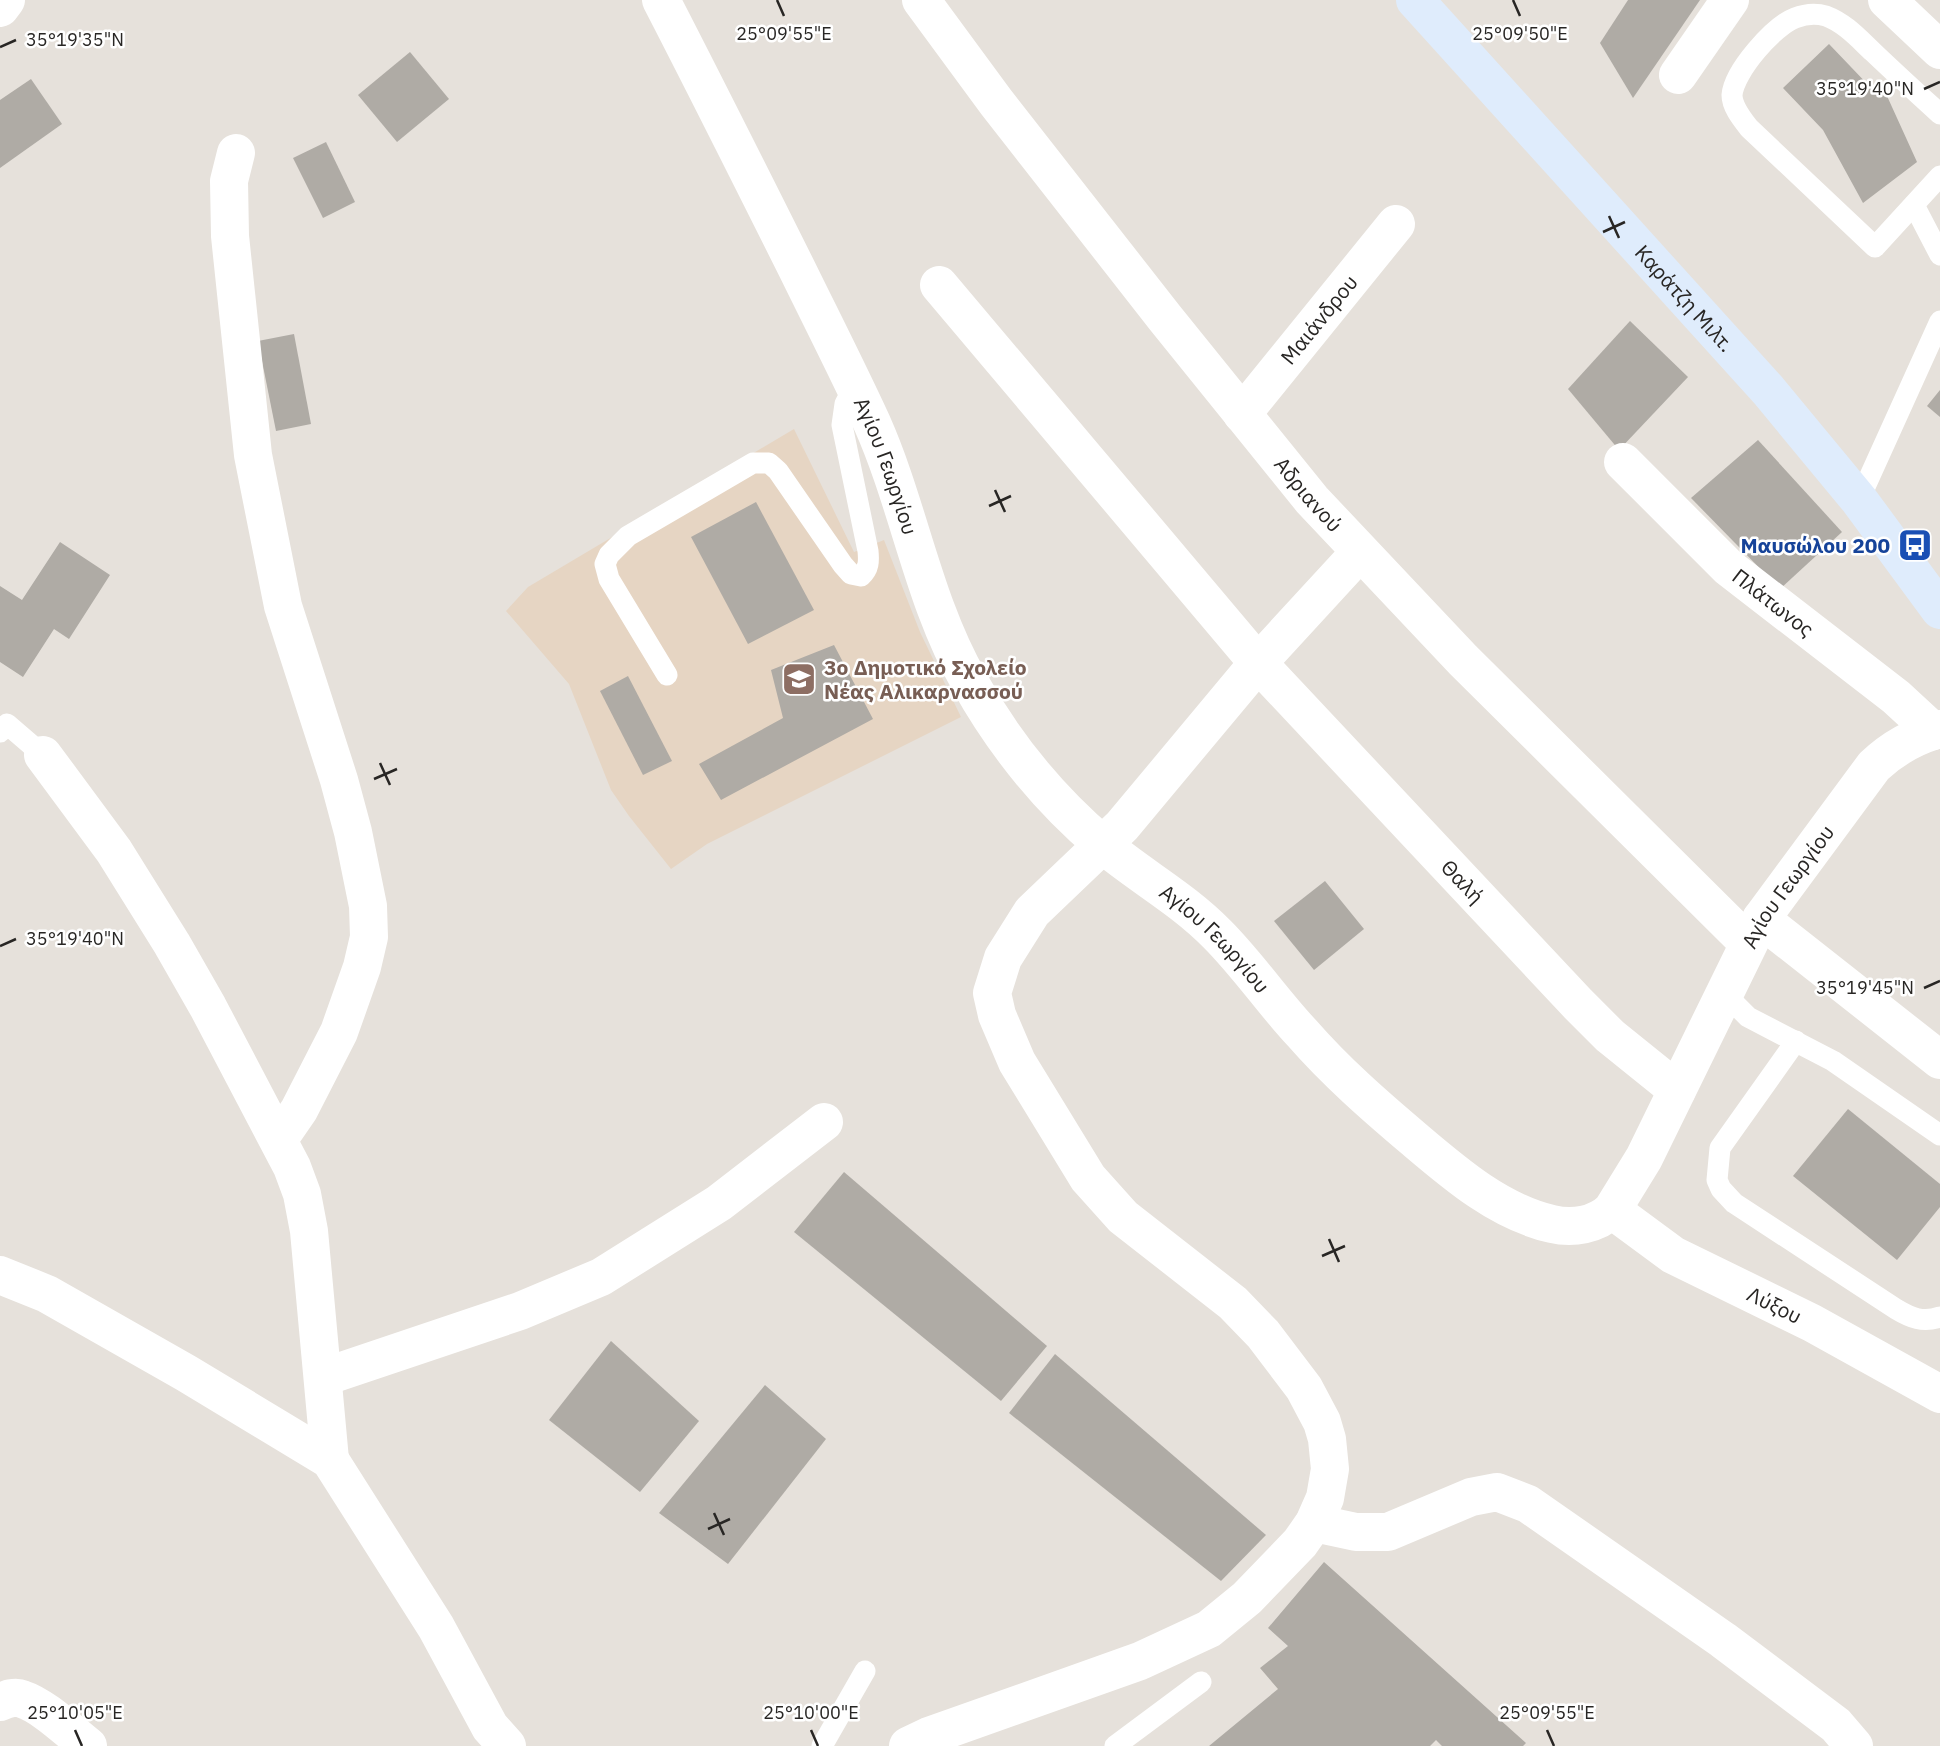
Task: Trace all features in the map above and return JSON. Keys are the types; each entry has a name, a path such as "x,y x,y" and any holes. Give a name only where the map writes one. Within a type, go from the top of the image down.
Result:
{"street":[{"path":"0,8 6,0"},
{"name":"Αγίου Γεωργίου","path":"661,0 879,441 940,616 968,679 994,721 1060,805 1103,845 1218,934 1278,1007 1326,1059 1386,1115 1465,1180 1509,1206 1551,1224 1588,1224 1605,1217 1612,1210 1635,1175 1755,931 1874,766 1894,749 1937,730"},
{"name":"Αδριανού","path":"921,0 1004,111 1312,500 1462,660 1755,931 1940,1060"},
{"name":"Καράτζη Μιλτ.","path":"1415,0 1752,371 1936,593"},
{"path":"1678,75 1730,0"},
{"path":"1886,0 1940,50"},
{"path":"236,153 229,181 230,236 253,455 283,606 339,780 368,906 367,947 339,1032 317,1078 279,1139"},
{"name":"Μαιάνδρου","path":"1242,414 1396,224"},
{"name":"Θαλή","path":"939,285 1258,663 1602,1028 1677,1090"},
{"name":"Πλάτωνος","path":"1623,462 1728,568 1937,730"},
{"path":"908,1746 929,1736 1139,1661 1209,1629 1226,1618 1263,1583 1300,1542 1314,1523 1325,1498 1329,1455 1322,1422 1304,1388 1263,1335 1233,1303 1123,1217 1101,1194 1072,1154 1024,1073 1006,1038 992,993 994,981 1013,940 1032,912 1103,845 1137,808 1258,663 1360,552"},
{"path":"43,755 114,850 165,933 279,1139 299,1185 306,1212 313,1263 330,1460"},
{"path":"324,1377 520,1311 601,1277 719,1203 824,1122"},
{"name":"Λύξου","path":"1612,1210 1673,1255 1821,1328 1940,1394"},
{"path":"0,1275 47,1294 186,1373 330,1460 436,1626 490,1727 506,1746"},
{"path":"1314,1523 1356,1532 1388,1532 1471,1497 1497,1492 1528,1504 1723,1640 1836,1725 1854,1746"},
{"path":"0,1702 10,1698 22,1698 88,1746"}],"lane":[{"path":"1940,114 1846,28 1824,15 1814,14 1793,18 1780,27 1745,65 1732,97 1749,128 1875,247 1940,176"},
{"path":"1914,205 1940,256"},
{"path":"1859,500 1940,321"},
{"path":"667,675 609,579 605,564 609,555 628,536 752,464 769,463 778,471 843,565 851,574 862,576 869,563 868,551 842,425 845,404 854,387"},
{"path":"0,732 7,724 43,755"},
{"path":"1724,993 1748,1017 1833,1061 1940,1135"},
{"path":"1796,1041 1720,1148 1717,1180 1721,1189 1734,1203 1896,1309 1924,1321 1940,1317"},
{"path":"822,1746 865,1671"},
{"path":"1115,1746 1201,1682"}],"shaded area":[{"path":"794,429 854,552 884,540 920,632 961,717 707,844 671,869 611,790 569,684 506,611 528,587"}],"building":[{"path":"1628,0 1700,0 1633,98 1600,43"},
{"path":"1829,44 1872,89 1882,85 1917,162 1863,203 1823,130 1783,88"},
{"path":"410,52 449,99 397,142 358,95"},
{"path":"31,79 62,124 0,168 0,100"},
{"path":"326,142 355,202 323,218 293,158"},
{"path":"1630,321 1688,377 1619,450 1568,389"},
{"path":"294,334 311,424 276,431 258,341"},
{"path":"1940,390 1940,417 1927,406"},
{"path":"1758,440 1842,532 1780,589 1691,498"},
{"path":"756,502 814,610 748,644 691,537"},
{"path":"60,542 110,575 69,639 54,629 23,677 0,662 0,586 22,600"},
{"path":"834,645 873,719 721,800 699,764 783,718 771,670"},
{"path":"628,676 672,761 643,775 600,691"},
{"path":"1325,881 1364,929 1314,970 1274,921"},
{"path":"1848,1109 1940,1184 1940,1207 1897,1260 1793,1176"},
{"path":"844,1172 1047,1346 1001,1401 794,1232"},
{"path":"611,1341 699,1421 640,1492 549,1420"},
{"path":"1055,1354 1266,1535 1221,1581 1009,1413"},
{"path":"765,1385 826,1439 728,1564 659,1513"},
{"path":"1324,1562 1526,1743 1523,1746 1442,1746 1436,1740 1430,1746 1209,1746 1278,1689 1260,1668 1288,1646 1268,1628"}],"place":[{"name":"Μαυσώλου 200","path":"1915,545"},
{"name":"3ο Δημοτικό Σχολείο Νέας Αλικαρνασσού","path":"799,679"}]}
